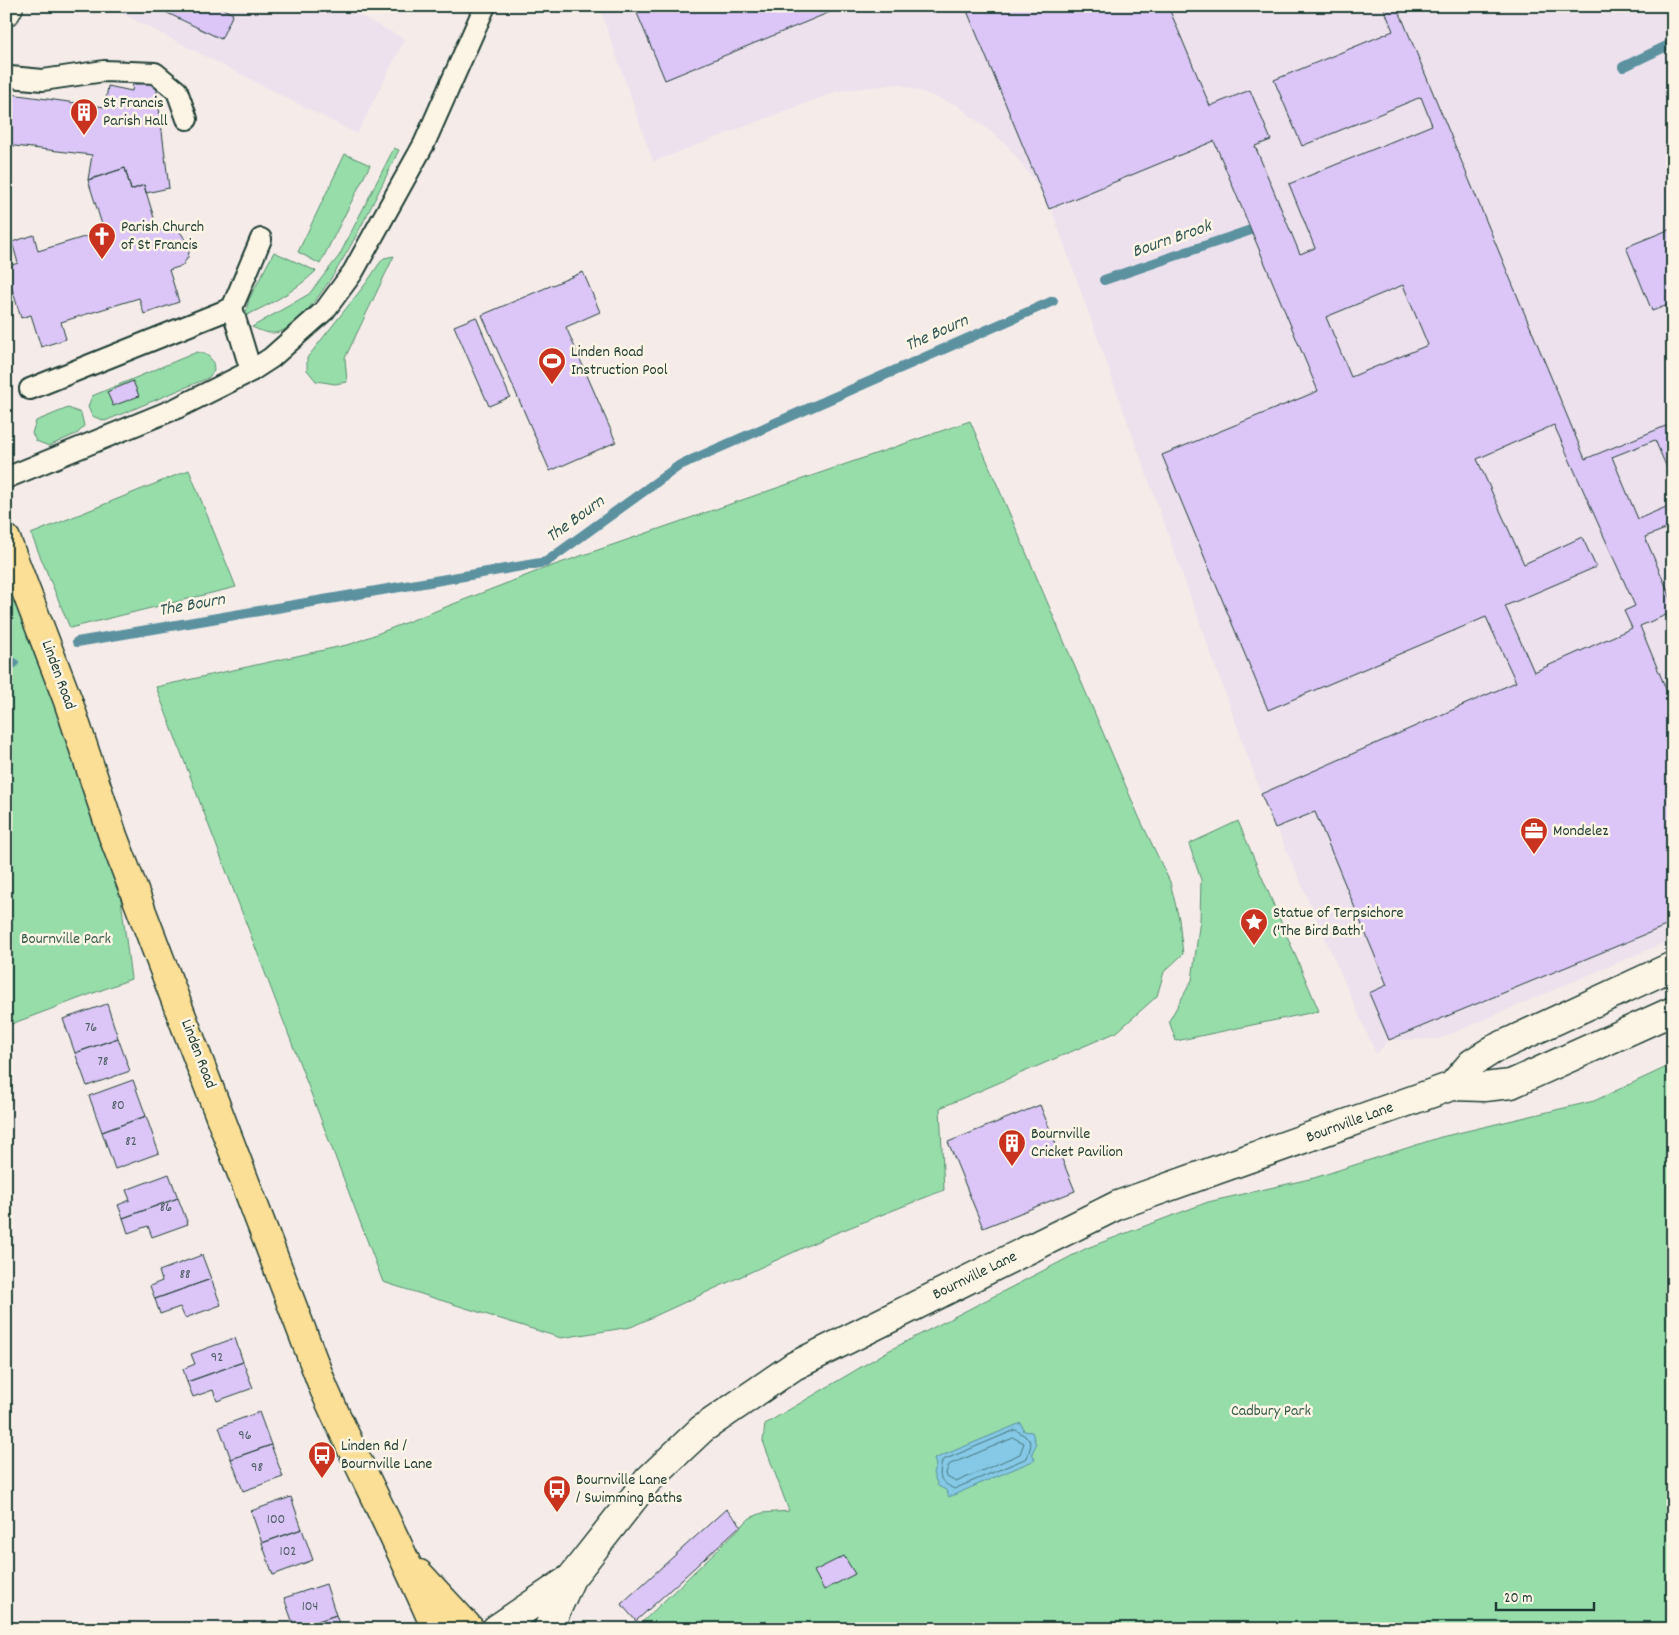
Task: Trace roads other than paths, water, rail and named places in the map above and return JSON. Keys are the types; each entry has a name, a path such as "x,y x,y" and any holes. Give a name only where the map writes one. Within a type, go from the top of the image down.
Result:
{"highway":[{"name":"Linden Road","path":"6,539 68,701 113,836 324,1389 361,1472 408,1562 436,1629"},
{"name":"Linden Road","path":"408,1562 470,1629"}],"street":[{"path":"6,12 9,6"},
{"name":"Bournville Lane","path":"1452,1086 1472,1063 1494,1049 1673,966"},
{"name":"Bournville Lane","path":"548,1629 571,1578 648,1480 702,1429 794,1366 1118,1205 1452,1086 1484,1087 1511,1084 1673,1011"},
{"name":"Bournville Lane","path":"496,1629 571,1578"}],"lane":[{"path":"6,478 177,408 251,371 271,358 325,310 352,272 424,144 484,6"},
{"path":"6,75 43,80 104,71 155,73 177,91 187,119"},
{"path":"251,371 232,308 261,239"},
{"path":"30,389 232,308"}],"water":[{"path":"1021,1423 1024,1431 1032,1432 1036,1445 1032,1453 1035,1460 949,1497 946,1490 938,1486 933,1473 936,1465 934,1459"}],"waterway":[{"name":"The Bourn","path":"1623,67 1673,43"},
{"name":"Bourn Brook","path":"1104,280 1251,230"},
{"name":"The Bourn","path":"77,642 546,562 680,465 1053,301"},
{"name":"The Bourn","path":"6,667 14,663"}],"place":[{"name":"St Francis Parish Hall","path":"84,136"},
{"name":"Parish Church of St Francis","path":"102,260"},
{"name":"Linden Road Instruction Pool","path":"552,385"},
{"name":"Mondelez","path":"1534,855"},
{"name":"Statue of Terpsichore ('The Bird Bath'","path":"1254,946"},
{"name":"Bournville Cricket Pavilion","path":"1012,1167"},
{"name":"Linden Rd / Bournville Lane","path":"322,1479"},
{"name":"Bournville Lane / Swimming Baths","path":"557,1513"}],"park label":[{"name":"Bournville Park","path":"66,939"},
{"name":"Cadbury Park","path":"1271,1411"}]}
